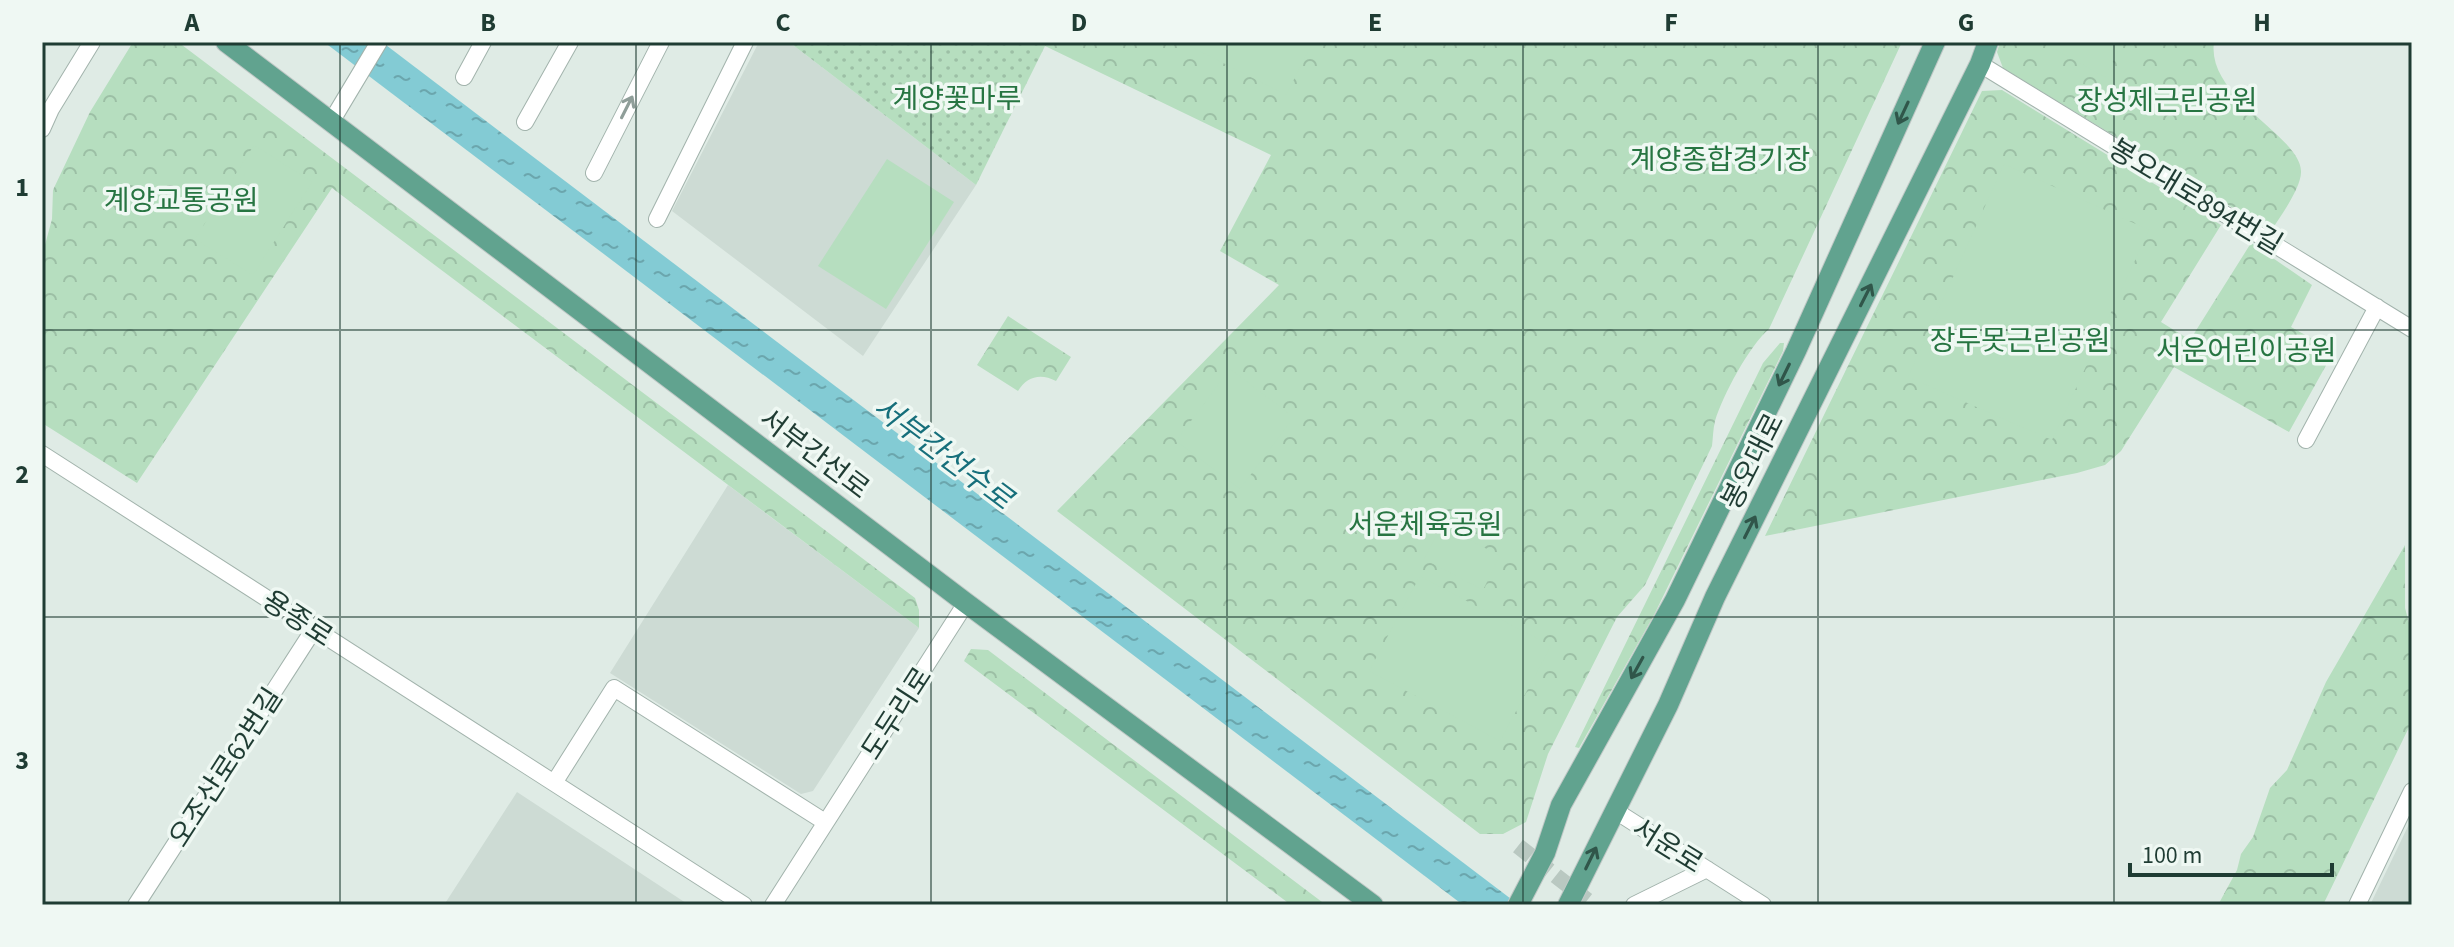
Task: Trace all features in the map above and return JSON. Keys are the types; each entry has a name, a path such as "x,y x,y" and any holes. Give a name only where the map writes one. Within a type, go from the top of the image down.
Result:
{"main road":[{"name":"서부간선로","path":"226,42 966,603 1373,905"},
{"name":"봉오대로","path":"1518,905 1545,853 1561,805 1675,600 1789,365 1935,42"},
{"name":"봉오대로","path":"1568,905 1668,705 1715,597 1980,64 1988,42"}],"street":[{"path":"42,129 92,42"},
{"path":"331,122 379,42"},
{"path":"464,77 483,42"},
{"path":"525,122 570,42"},
{"path":"594,173 661,42"},
{"path":"657,219 745,42"},
{"name":"봉오대로894번길","path":"1980,64 2412,329"},
{"path":"2306,440 2377,307"},
{"name":"용종로","path":"42,454 744,905"},
{"name":"도두리로","path":"773,905 966,603"},
{"name":"오조산로62번길","path":"136,905 314,629"},
{"path":"554,783 614,688 825,822"},
{"path":"2357,905 2412,791"},
{"name":"서운로","path":"1614,810 1763,905"},
{"path":"1634,905 1707,869"}],"shaded area":[{"path":"759,42 789,42 976,185 863,356 672,211"},
{"path":"728,485 919,628 813,791 801,794 610,673"},
{"path":"517,792 689,905 444,905"},
{"path":"2412,818 2412,905 2370,905"}],"green space":[{"name":"계양교통공원","path":"133,42 178,42 915,598 919,628 332,188 137,483 42,423 42,256 52,219 53,190 90,112"},
{"name":"계양꽃마루","path":"789,42 1047,42 976,185"},
{"name":"서운체육공원","path":"1047,42 1902,42 1769,329 1745,359 1724,398 1715,421 1712,446 1645,585 1617,617 1548,754 1526,822 1503,834 1480,834 1057,511 1279,285 1220,251 1271,155 1045,46"},
{"path":"1182,42 1313,42 1286,95"},
{"name":"장성제근린공원","path":"2000,42 2214,42 2215,62 2224,81 2297,157 2300,178 2285,210 2271,231 2003,68 1997,52"},
{"path":"2051,42 2123,42 2105,77 2049,46"},
{"name":"장두못근린공원","path":"2002,90 2221,225 2161,322 2190,340 2251,243 2312,285 2291,327 2334,351 2289,432 2174,367 2121,451 2105,465 1765,536 1982,91"},
{"path":"254,145 312,182 253,275 195,239"},
{"path":"887,159 954,202 886,309 818,266"},
{"path":"2004,164 2149,230 2052,440 1908,377"},
{"path":"1008,316 1071,357 1056,381 1035,377 1018,391 977,365"},
{"path":"1780,343 1784,343 1783,351 1654,615 1579,748 1575,747 1763,363"},
{"path":"1230,369 1288,413 1290,422 1240,489 1176,441"},
{"path":"1442,525 1500,556 1483,590 1424,559"},
{"path":"2405,545 2405,608 2412,634 2412,721 2323,905 2218,905 2237,870 2241,854 2253,837 2270,788 2287,770 2326,682"},
{"path":"1420,576 1551,646 1500,741 1369,671"},
{"path":"971,649 988,650 1326,905 1291,905 964,661"}],"water":[{"path":"324,42 382,42 1519,905 1463,905"}],"tunnel":[{"path":"1518,846 1593,905"}],"park label":[{"name":"계양종합경기장","path":"1720,159"},
{"name":"서운어린이공원","path":"2246,350"}],"water label":[{"name":"서부간선수로","path":"943,453"}]}
